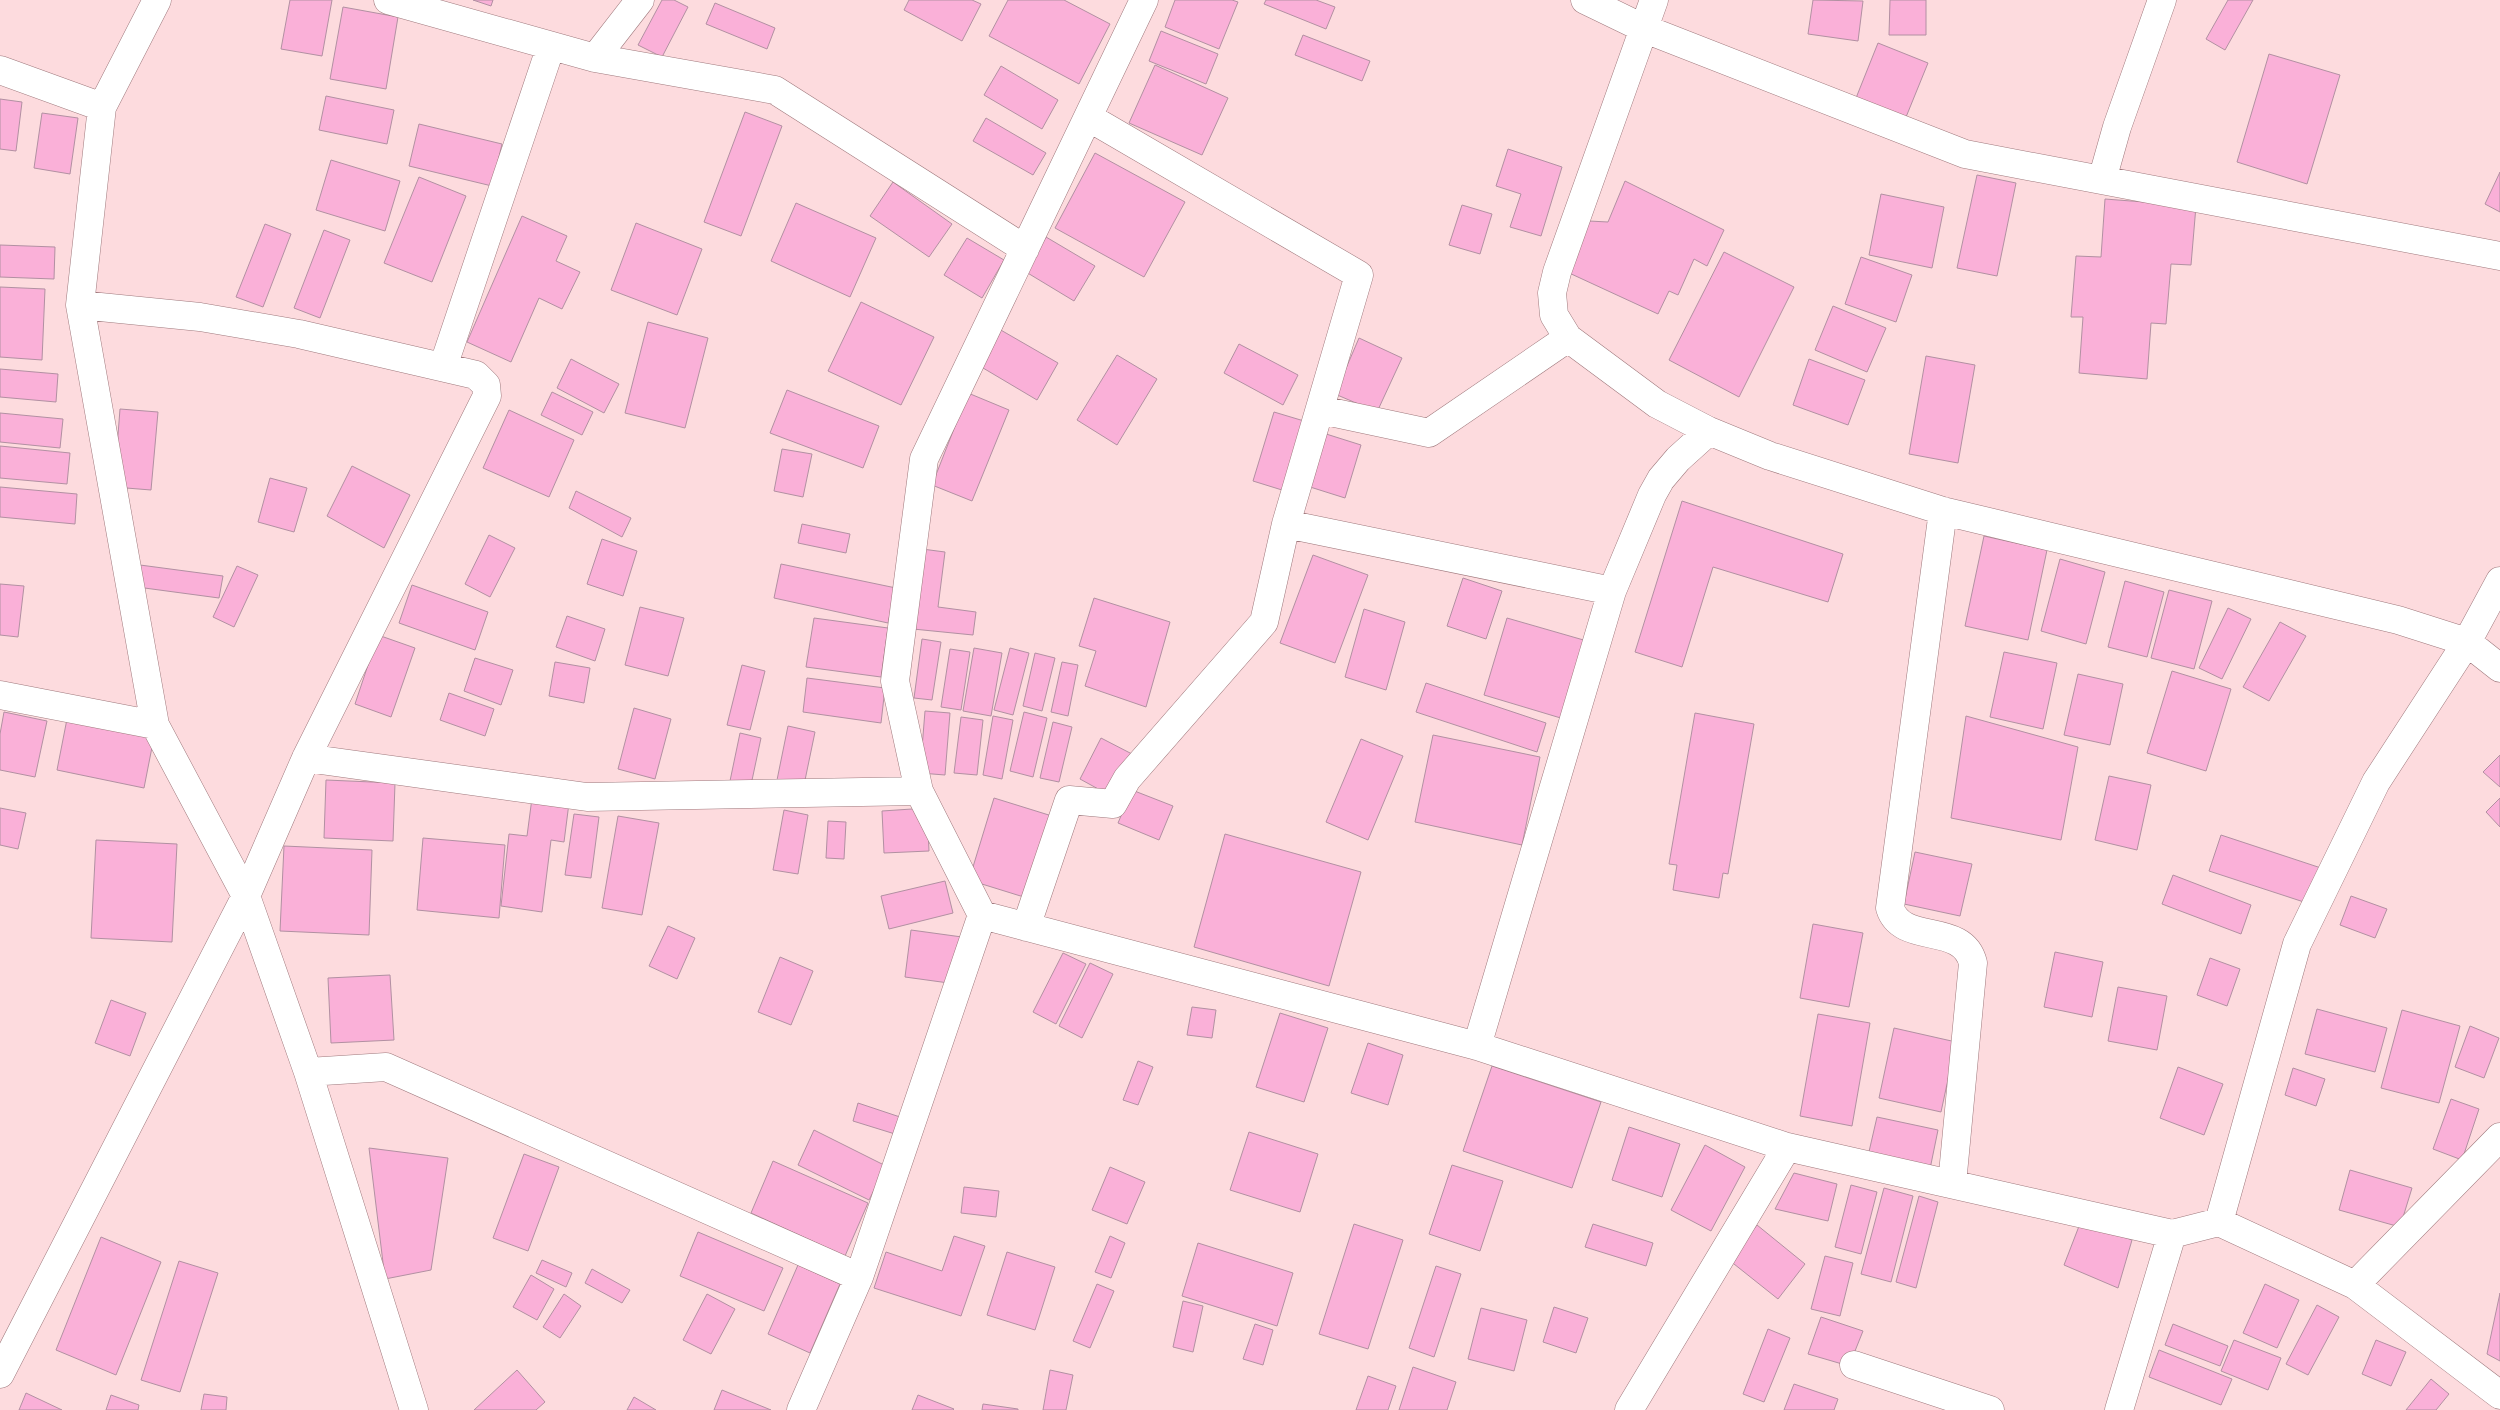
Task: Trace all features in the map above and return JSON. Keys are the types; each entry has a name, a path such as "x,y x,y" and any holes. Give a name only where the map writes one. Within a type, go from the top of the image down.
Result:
{"street":[{"path":"157,0 102,107 80,304 155,725 246,896 308,1072 414,1410"},
{"path":"388,0 595,58 775,90 1025,249"},
{"path":"595,58 640,0"},
{"path":"801,1410 859,1277 982,916 919,791 895,681 924,458 1144,0"},
{"path":"1585,0 1645,29 1965,154 2500,256"},
{"path":"1654,0 1557,272 1552,293 1554,315 1568,338 1657,404 1709,431 1770,456 1944,511 2398,620 2467,642 2500,668"},
{"path":"2102,180 2117,127 2162,0"},
{"path":"443,367 551,46"},
{"path":"0,70 102,107"},
{"path":"1026,927 1069,800 1113,804 1127,779 1264,622 1286,524 1321,410 1359,275 1088,117"},
{"path":"0,1374 246,896 306,758 487,396 486,385 476,376 299,334 209,319 80,304"},
{"path":"1321,410 1429,433 1568,338"},
{"path":"1477,1046 1612,591 1652,495 1678,458 1709,431"},
{"path":"1944,511 1890,908 1893,917 1902,925 1956,941 1965,946 1970,952 1973,963 1952,1184"},
{"path":"1286,524 1612,591"},
{"path":"2219,1222 2296,944 2376,782 2467,642 2500,581"},
{"path":"0,694 155,725"},
{"path":"306,758 587,797 919,791"},
{"path":"982,916 1477,1046 1787,1147 2172,1234 2219,1222 2355,1284 2500,1395"},
{"path":"308,1072 386,1067 859,1277"},
{"path":"2355,1284 2500,1137"},
{"path":"1629,1410 1787,1147"},
{"path":"2119,1410 2172,1234"},
{"path":"1854,1365 1990,1410"}],"building":[{"path":"290,0 332,0 322,56 281,49"},
{"path":"473,0 493,0 491,6"},
{"path":"662,0 674,0 688,7 662,57 638,45"},
{"path":"909,0 972,0 981,4 962,41 904,10"},
{"path":"1008,0 1064,0 1110,24 1079,84 989,36"},
{"path":"1175,0 1232,0 1238,2 1219,49 1165,27"},
{"path":"1266,0 1316,0 1335,7 1326,29 1264,4"},
{"path":"1813,0 1863,1 1858,41 1808,34"},
{"path":"1890,0 1926,0 1926,35 1889,35"},
{"path":"2228,0 2253,0 2225,50 2206,39"},
{"path":"715,3 775,28 767,49 706,24"},
{"path":"343,7 398,17 386,89 330,79"},
{"path":"1161,31 1218,54 1206,84 1149,61"},
{"path":"1303,35 1370,61 1362,81 1295,55"},
{"path":"1878,43 1928,63 1904,122 1854,103"},
{"path":"2269,54 2340,75 2307,184 2237,162"},
{"path":"1155,65 1228,98 1202,155 1129,123"},
{"path":"1001,66 1058,100 1042,129 984,95"},
{"path":"326,96 394,110 387,144 319,130"},
{"path":"0,99 22,102 16,151 0,149"},
{"path":"745,112 782,126 741,236 704,222"},
{"path":"42,113 78,118 70,174 34,168"},
{"path":"986,118 1046,153 1033,175 973,141"},
{"path":"419,124 502,144 492,186 409,166"},
{"path":"1508,149 1562,167 1541,236 1510,227 1521,194 1496,186"},
{"path":"1095,153 1185,202 1144,277 1055,228"},
{"path":"331,160 400,181 385,231 316,210"},
{"path":"2500,172 2500,212 2485,204"},
{"path":"1977,175 2016,183 1997,276 1957,268"},
{"path":"419,177 466,196 432,282 384,263"},
{"path":"1625,181 1724,230 1707,266 1694,259 1678,295 1669,291 1658,314 1567,272 1589,221 1608,222"},
{"path":"893,182 952,224 929,257 870,216"},
{"path":"1881,194 1944,207 1932,268 1869,255"},
{"path":"2105,199 2196,206 2191,265 2171,264 2166,324 2151,323 2147,379 2079,373 2083,317 2071,317 2076,256 2101,257"},
{"path":"796,203 876,238 850,297 771,261"},
{"path":"1462,205 1492,214 1480,254 1449,245"},
{"path":"522,216 567,236 556,261 580,272 562,309 539,298 511,362 467,342"},
{"path":"636,223 702,249 677,315 611,290"},
{"path":"265,224 291,234 263,307 236,297"},
{"path":"324,230 350,240 320,318 294,308"},
{"path":"1046,237 1095,266 1074,301 1026,272"},
{"path":"967,238 1004,260 982,298 944,275"},
{"path":"0,245 55,247 54,279 0,277"},
{"path":"1724,252 1794,287 1739,397 1669,360"},
{"path":"1861,257 1912,275 1896,322 1845,304"},
{"path":"0,287 45,289 42,360 0,357"},
{"path":"861,302 934,337 901,405 828,371"},
{"path":"1833,306 1886,328 1867,372 1815,350"},
{"path":"648,322 708,338 685,428 625,413"},
{"path":"999,329 1058,363 1037,400 978,365"},
{"path":"1359,338 1402,358 1377,412 1335,394"},
{"path":"1239,344 1298,375 1283,405 1224,373"},
{"path":"1117,355 1157,379 1117,445 1077,420"},
{"path":"1926,356 1975,365 1958,463 1909,454"},
{"path":"571,359 619,384 604,413 557,388"},
{"path":"1809,359 1865,380 1848,425 1793,405"},
{"path":"0,369 58,374 56,402 0,397"},
{"path":"787,390 879,426 863,468 770,433"},
{"path":"552,392 593,412 582,435 541,415"},
{"path":"968,393 1009,410 972,501 932,485"},
{"path":"120,409 158,412 151,490 114,487"},
{"path":"509,410 574,440 549,497 483,468"},
{"path":"1274,412 1304,421 1282,490 1253,481"},
{"path":"0,413 63,419 60,448 0,442"},
{"path":"1323,433 1361,445 1345,498 1307,486"},
{"path":"0,446 70,453 67,484 0,478"},
{"path":"782,449 812,454 803,497 774,491"},
{"path":"352,466 410,495 384,548 327,516"},
{"path":"270,478 307,488 294,532 258,522"},
{"path":"0,487 77,494 75,524 0,517"},
{"path":"576,491 631,518 622,537 569,508"},
{"path":"1682,501 1843,554 1828,602 1713,567 1682,667 1635,652"},
{"path":"802,524 850,534 846,553 798,543"},
{"path":"489,535 515,548 490,597 465,584"},
{"path":"1984,536 2047,550 2028,640 1965,626"},
{"path":"602,539 637,551 623,596 587,584"},
{"path":"922,549 945,552 938,607 976,612 973,635 913,629"},
{"path":"1313,555 1368,575 1335,663 1280,643"},
{"path":"2060,559 2105,572 2086,644 2041,631"},
{"path":"781,564 896,588 888,623 774,598"},
{"path":"140,565 223,576 219,598 137,587"},
{"path":"237,566 258,575 234,627 213,617"},
{"path":"1463,578 1502,591 1486,639 1447,626"},
{"path":"2125,581 2164,592 2147,657 2108,647"},
{"path":"0,584 24,586 18,637 0,635"},
{"path":"412,585 488,612 475,650 399,623"},
{"path":"2169,590 2212,601 2194,669 2151,658"},
{"path":"1094,598 1170,622 1146,707 1085,686 1096,651 1079,646"},
{"path":"640,607 684,618 668,676 625,665"},
{"path":"2228,608 2251,619 2222,679 2199,668"},
{"path":"1364,609 1405,622 1386,690 1345,677"},
{"path":"567,616 605,629 595,661 556,647"},
{"path":"814,618 888,628 881,677 806,667"},
{"path":"1507,618 1587,641 1564,719 1484,695"},
{"path":"2280,622 2306,636 2269,701 2243,687"},
{"path":"378,635 415,648 391,717 355,704"},
{"path":"922,639 941,642 932,700 914,698"},
{"path":"974,648 1002,653 991,716 963,711"},
{"path":"1010,648 1029,653 1013,715 994,710"},
{"path":"950,649 970,652 961,710 941,707"},
{"path":"2004,652 2057,663 2043,729 1990,717"},
{"path":"1035,653 1055,658 1042,711 1023,706"},
{"path":"475,658 513,670 501,705 464,691"},
{"path":"555,662 590,668 584,703 549,696"},
{"path":"1062,662 1078,665 1068,716 1051,712"},
{"path":"742,665 765,671 750,730 727,725"},
{"path":"2172,671 2231,689 2206,771 2147,753"},
{"path":"2078,674 2123,684 2110,745 2064,735"},
{"path":"807,678 885,688 881,723 803,712"},
{"path":"1426,683 1546,723 1537,752 1416,712"},
{"path":"449,693 494,709 485,736 440,720"},
{"path":"634,708 671,719 655,779 618,769"},
{"path":"925,711 950,713 945,775 920,773"},
{"path":"4,712 47,721 35,777 0,770 0,734"},
{"path":"1024,712 1047,718 1033,777 1010,771"},
{"path":"1695,713 1754,724 1728,874 1723,873 1719,898 1673,890 1677,865 1669,864"},
{"path":"993,716 1013,720 1002,779 983,775"},
{"path":"1966,716 2078,747 2061,840 1951,818"},
{"path":"961,717 983,720 977,775 954,773"},
{"path":"67,719 154,737 144,788 57,770"},
{"path":"1053,722 1072,727 1059,782 1040,778"},
{"path":"788,726 815,732 804,785 777,780"},
{"path":"740,733 761,738 751,785 730,781"},
{"path":"1433,735 1540,757 1522,845 1415,822"},
{"path":"1101,738 1132,754 1111,796 1080,779"},
{"path":"1361,739 1403,756 1368,840 1326,822"},
{"path":"2500,755 2500,787 2483,772"},
{"path":"2109,776 2151,785 2137,850 2095,840"},
{"path":"326,780 395,783 393,841 324,838"},
{"path":"1132,790 1173,806 1159,840 1118,823"},
{"path":"532,798 569,803 564,842 551,840 542,912 501,906 509,834 527,836"},
{"path":"994,798 1052,816 1027,898 969,880"},
{"path":"2500,798 2500,827 2486,812"},
{"path":"0,808 26,813 18,849 0,845"},
{"path":"927,808 929,851 884,853 882,811"},
{"path":"784,810 808,815 798,874 773,870"},
{"path":"574,814 599,817 591,878 565,875"},
{"path":"618,816 659,823 642,915 602,908"},
{"path":"828,821 846,822 844,859 826,858"},
{"path":"1225,834 1361,872 1329,986 1194,947"},
{"path":"2221,835 2321,868 2310,904 2209,871"},
{"path":"423,838 505,845 499,918 417,910"},
{"path":"96,840 177,844 172,942 91,938"},
{"path":"284,846 372,850 369,935 280,931"},
{"path":"1915,852 1972,864 1960,916 1904,904"},
{"path":"2173,875 2251,905 2241,934 2162,904"},
{"path":"945,881 953,913 889,929 881,896"},
{"path":"2351,896 2387,909 2375,938 2340,925"},
{"path":"1813,924 1863,933 1849,1007 1800,998"},
{"path":"668,926 695,938 677,979 649,966"},
{"path":"911,930 962,937 956,984 905,977"},
{"path":"2055,952 2103,962 2092,1017 2044,1007"},
{"path":"1063,953 1086,964 1056,1024 1033,1012"},
{"path":"780,957 813,971 791,1025 758,1012"},
{"path":"2210,958 2240,969 2227,1006 2197,995"},
{"path":"1090,963 1113,974 1082,1038 1059,1026"},
{"path":"390,975 394,1040 331,1043 328,978"},
{"path":"2118,987 2167,996 2157,1050 2108,1041"},
{"path":"111,1000 146,1013 130,1056 95,1043"},
{"path":"1192,1007 1216,1010 1212,1038 1187,1035"},
{"path":"2317,1009 2387,1028 2375,1072 2305,1054"},
{"path":"2402,1010 2460,1026 2439,1103 2381,1088"},
{"path":"1280,1013 1328,1028 1304,1102 1256,1087"},
{"path":"1818,1014 1870,1023 1852,1126 1800,1116"},
{"path":"2470,1026 2499,1038 2484,1078 2455,1067"},
{"path":"1894,1028 1956,1042 1941,1112 1879,1098"},
{"path":"1368,1043 1403,1055 1388,1105 1351,1093"},
{"path":"1138,1061 1153,1067 1138,1105 1123,1100"},
{"path":"1492,1066 1601,1102 1572,1188 1463,1151"},
{"path":"2178,1067 2223,1084 2204,1135 2160,1118"},
{"path":"2293,1068 2325,1079 2316,1106 2285,1095"},
{"path":"2451,1099 2479,1109 2462,1160 2433,1149"},
{"path":"858,1103 900,1117 895,1134 853,1121"},
{"path":"1877,1117 1938,1130 1930,1169 1868,1156"},
{"path":"1629,1127 1680,1144 1662,1197 1612,1180"},
{"path":"814,1130 886,1166 869,1200 798,1165"},
{"path":"1249,1132 1318,1154 1300,1212 1230,1190"},
{"path":"1705,1145 1745,1167 1711,1231 1671,1210"},
{"path":"369,1148 448,1158 431,1270 385,1279"},
{"path":"524,1154 559,1167 528,1251 493,1238"},
{"path":"773,1161 868,1203 845,1256 751,1213"},
{"path":"1452,1165 1503,1181 1480,1251 1429,1234"},
{"path":"1110,1167 1145,1182 1127,1224 1092,1210"},
{"path":"2350,1170 2412,1188 2400,1227 2339,1210"},
{"path":"1794,1173 1837,1184 1828,1221 1775,1209"},
{"path":"1851,1185 1877,1192 1861,1254 1835,1247"},
{"path":"964,1187 999,1191 996,1217 961,1213"},
{"path":"1884,1188 1913,1196 1891,1282 1861,1274"},
{"path":"1919,1196 1938,1202 1916,1288 1896,1282"},
{"path":"2081,1221 2132,1240 2118,1288 2064,1265"},
{"path":"1354,1224 1403,1240 1368,1349 1319,1334"},
{"path":"1593,1224 1653,1243 1646,1266 1585,1247"},
{"path":"1757,1225 1805,1264 1778,1299 1729,1260"},
{"path":"698,1232 783,1268 764,1311 680,1276"},
{"path":"954,1236 985,1246 961,1316 874,1288 886,1252 942,1271"},
{"path":"1110,1236 1125,1243 1111,1278 1095,1272"},
{"path":"101,1237 161,1262 116,1375 56,1350"},
{"path":"1198,1243 1293,1273 1277,1326 1182,1296"},
{"path":"1007,1252 1055,1267 1035,1330 987,1315"},
{"path":"1825,1256 1853,1263 1840,1316 1811,1309"},
{"path":"542,1260 572,1273 566,1287 536,1273"},
{"path":"179,1261 218,1273 180,1392 141,1380"},
{"path":"798,1265 840,1284 810,1353 768,1334"},
{"path":"1436,1266 1461,1274 1434,1357 1409,1348"},
{"path":"592,1269 630,1290 622,1303 585,1283"},
{"path":"531,1275 554,1289 537,1320 513,1307"},
{"path":"1097,1284 1114,1291 1090,1348 1073,1341"},
{"path":"2265,1284 2299,1300 2277,1348 2243,1333"},
{"path":"2500,1293 2500,1361 2487,1354"},
{"path":"564,1294 581,1306 560,1338 543,1327"},
{"path":"707,1294 735,1309 711,1354 683,1340"},
{"path":"1183,1301 1203,1306 1193,1352 1173,1347"},
{"path":"2317,1305 2339,1317 2308,1375 2286,1364"},
{"path":"1554,1307 1588,1318 1576,1353 1543,1342"},
{"path":"1481,1308 1527,1320 1514,1371 1468,1359"},
{"path":"1821,1317 1863,1331 1849,1366 1808,1354"},
{"path":"1255,1324 1273,1330 1263,1365 1243,1359"},
{"path":"2173,1324 2228,1346 2220,1366 2165,1345"},
{"path":"1768,1329 1790,1338 1764,1402 1743,1394"},
{"path":"2234,1340 2281,1358 2268,1390 2221,1371"},
{"path":"2376,1340 2406,1352 2391,1386 2362,1374"},
{"path":"2159,1350 2232,1379 2221,1405 2149,1377"},
{"path":"1413,1367 1456,1382 1447,1410 1399,1410"},
{"path":"517,1370 545,1402 536,1410 474,1410"},
{"path":"1050,1370 1073,1375 1066,1410 1043,1410"},
{"path":"1368,1376 1396,1386 1388,1410 1356,1410"},
{"path":"2431,1379 2449,1394 2436,1410 2406,1410"},
{"path":"1794,1384 1838,1399 1834,1410 1784,1410"},
{"path":"722,1390 771,1410 714,1410"},
{"path":"26,1393 62,1410 19,1410"},
{"path":"204,1394 227,1397 226,1410 201,1410"},
{"path":"111,1395 139,1405 138,1410 106,1410"},
{"path":"918,1395 954,1409 912,1410"},
{"path":"634,1397 656,1410 627,1410"},
{"path":"983,1404 1018,1409 1018,1410 982,1410"}]}
